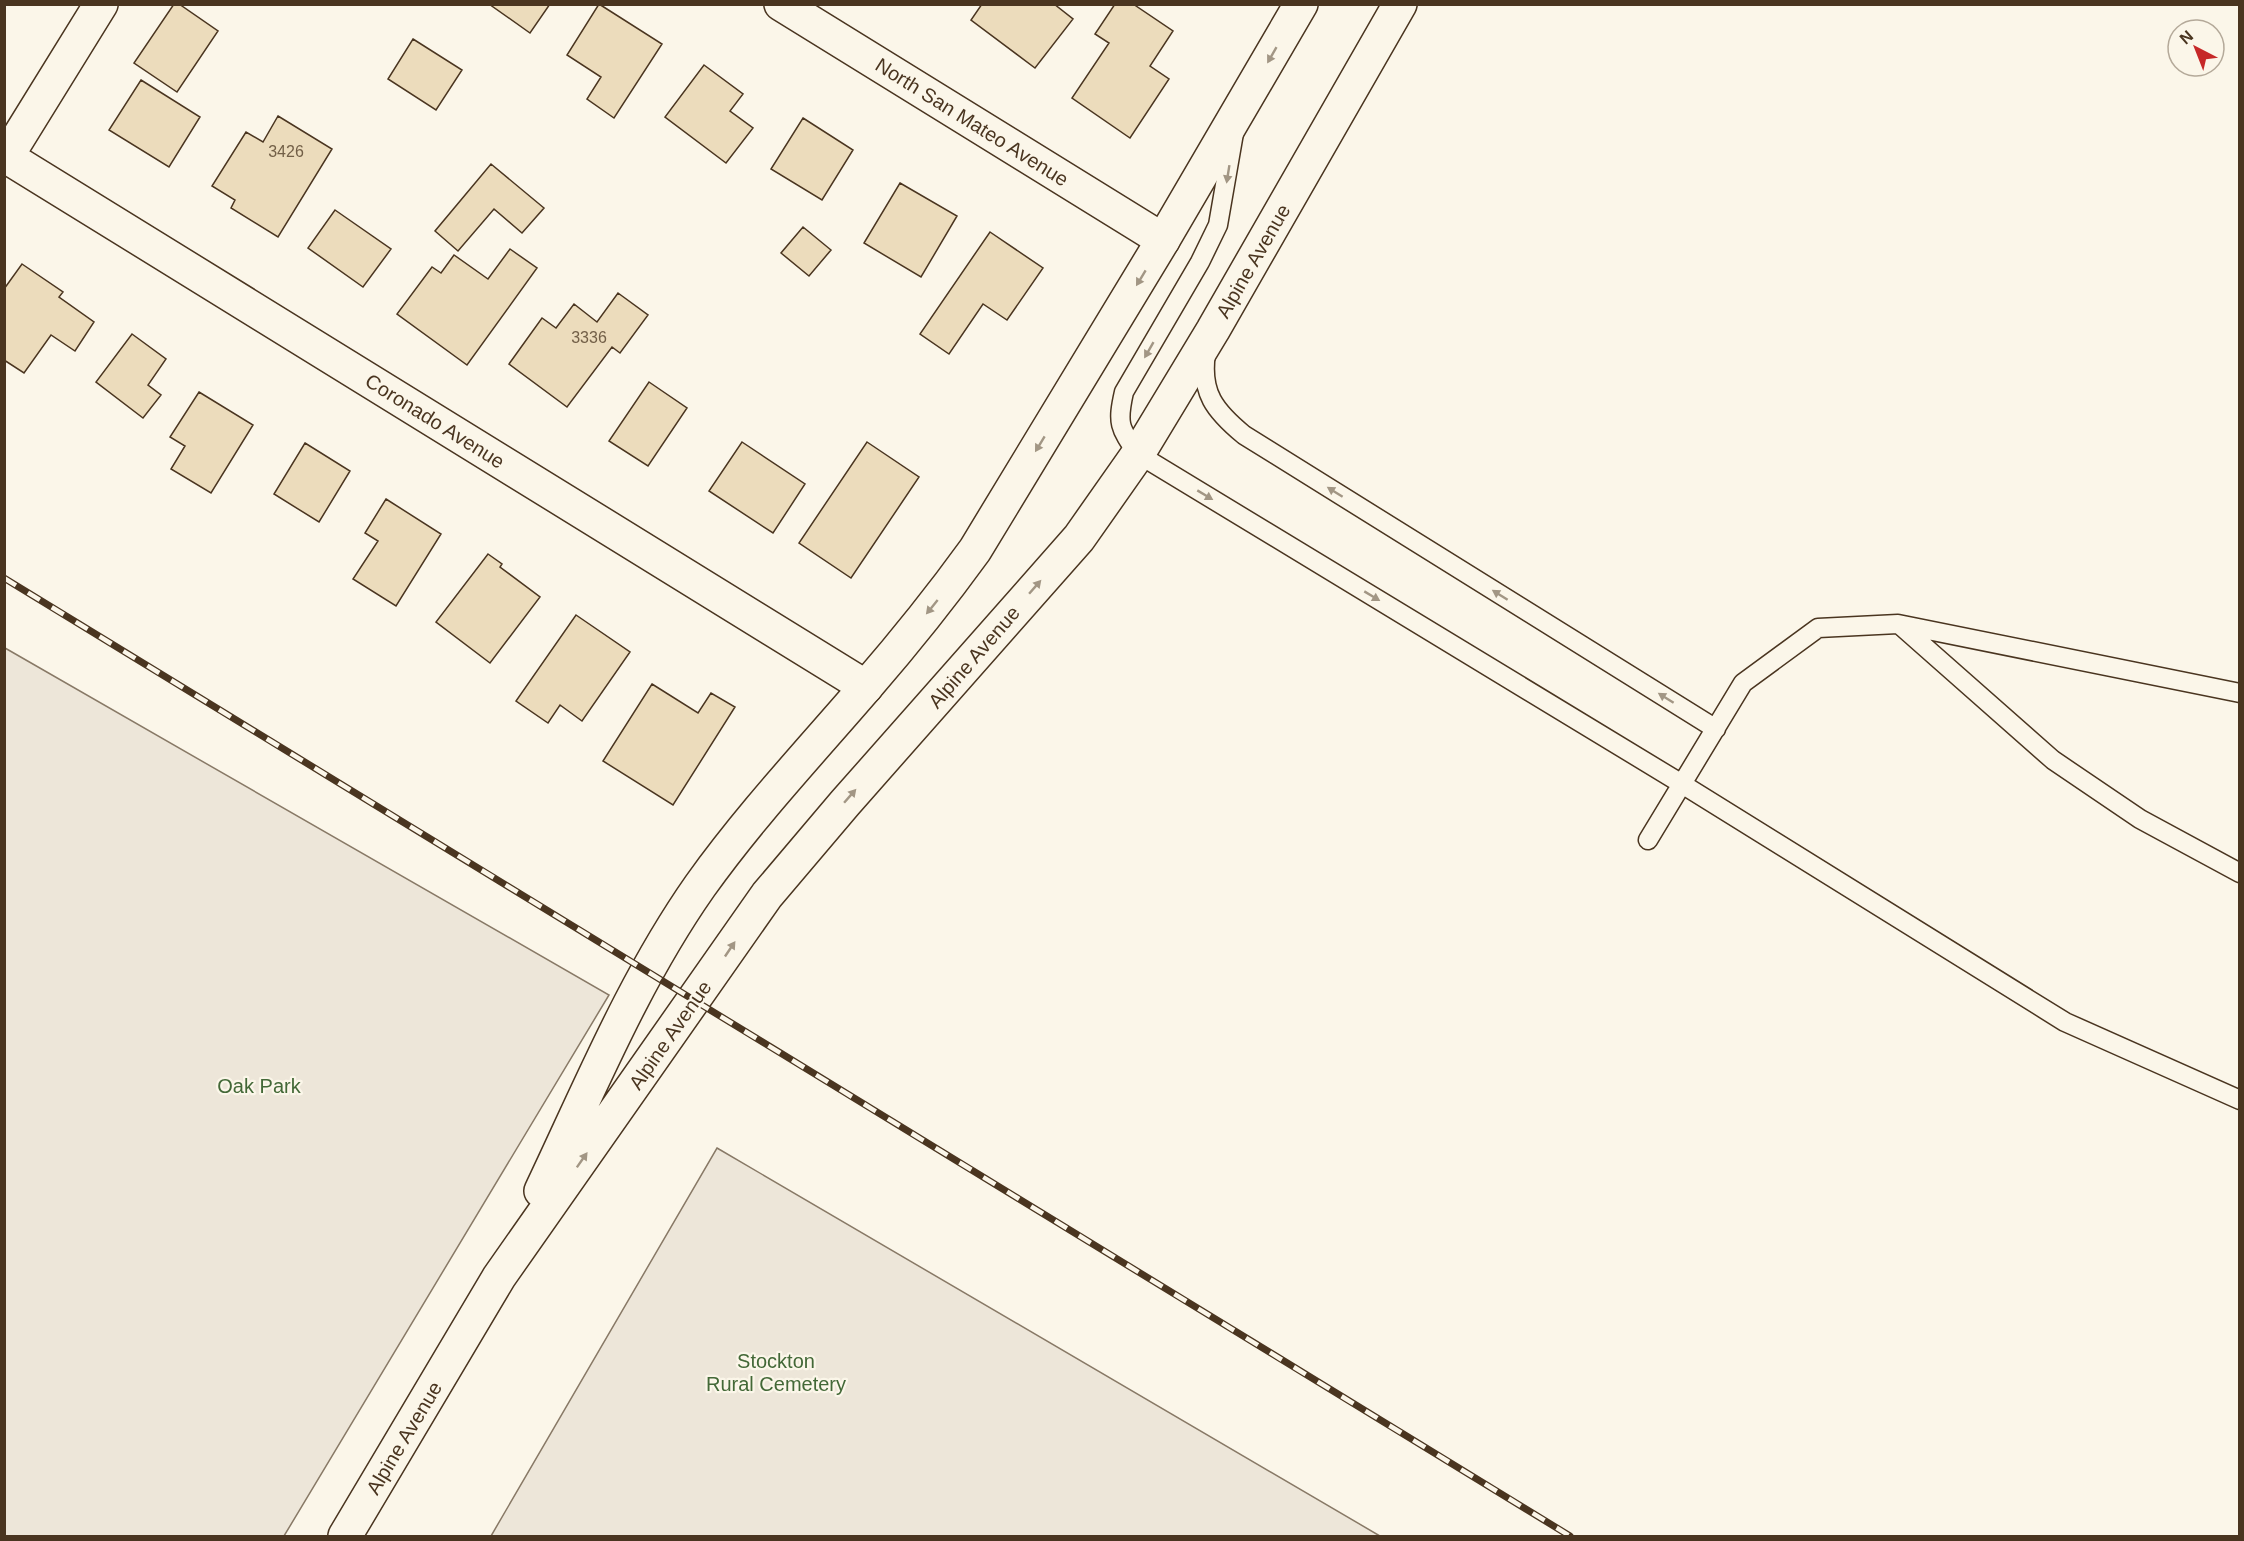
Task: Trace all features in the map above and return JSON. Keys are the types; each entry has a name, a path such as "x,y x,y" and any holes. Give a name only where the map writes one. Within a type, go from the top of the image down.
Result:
{"street":[{"path":"6,155 100,4"},
{"name":"North San Mateo Avenue","path":"781,4 1163,240"},
{"name":"Alpine Avenue","path":"500,1277 646,971 699,889 741,831 866,687 947,589 975,550 1163,240 1301,4"},
{"name":"Alpine Avenue","path":"345,1536 500,1277 766,895 1078,538 1138,454 1213,330 1400,4"},
{"name":"Coronado Avenue","path":"6,155 866,687"}],"lane":[{"path":"1236,117 1218,225 1200,262 1124,392 1119,415 1124,436 1138,454 1682,784 2065,1022 2240,1100"},
{"path":"1213,330 1206,352 1204,369 1206,387 1212,404 1231,425 1716,729"},
{"path":"1898,624 2053,760 2140,819 2240,873"},
{"path":"1647,840 1743,684 1818,628 1898,624 2240,693"}],"green space":[{"name":"Oak Park","path":"5,648 609,995 284,1536 5,1536"},
{"name":"Stockton Rural Cemetery","path":"717,1148 1380,1536 491,1536"}],"building":[{"path":"174,4 179,4 218,31 177,92 134,63"},
{"path":"489,4 550,4 530,33"},
{"path":"599,4 662,44 614,118 587,99 601,77 567,55"},
{"path":"982,4 1054,4 1073,19 1035,68 971,20"},
{"path":"1115,4 1133,4 1173,31 1150,66 1169,79 1130,138 1072,98 1109,43 1095,34"},
{"path":"413,39 462,70 436,110 388,79"},
{"path":"704,65 743,94 730,111 753,128 726,163 665,117"},
{"path":"141,80 200,117 169,167 109,130"},
{"path":"278,116 332,149 278,237 231,208 235,200 212,186 246,132 263,142"},
{"path":"803,118 853,150 822,200 771,169"},
{"path":"491,164 544,208 522,233 494,209 458,251 435,231"},
{"path":"900,183 957,216 921,277 864,243"},
{"path":"335,210 391,249 363,287 308,248"},
{"path":"803,227 831,250 809,276 781,253"},
{"path":"990,232 1043,268 1007,320 983,304 949,354 920,334"},
{"path":"510,249 537,268 467,365 397,314 432,267 441,273 454,255 488,279"},
{"path":"22,264 63,292 59,297 94,322 75,351 51,335 24,373 4,360 4,289"},
{"path":"618,293 648,315 620,353 612,347 567,407 509,364 542,318 556,328 574,304 597,322"},
{"path":"132,334 166,359 148,385 161,395 143,418 96,382"},
{"path":"649,382 687,408 648,466 609,441"},
{"path":"199,392 253,425 211,493 171,469 185,446 170,437"},
{"path":"742,442 805,484 773,533 709,491"},
{"path":"867,442 919,477 851,578 799,543"},
{"path":"305,443 350,471 319,522 274,494"},
{"path":"386,499 441,534 396,606 353,579 378,541 365,533"},
{"path":"488,554 502,564 500,567 540,597 490,663 436,622"},
{"path":"576,615 630,652 582,721 560,705 548,723 516,701"},
{"path":"652,684 698,713 711,693 735,707 673,805 603,761"}],"railway":[{"path":"4,578 1570,1536"}]}
